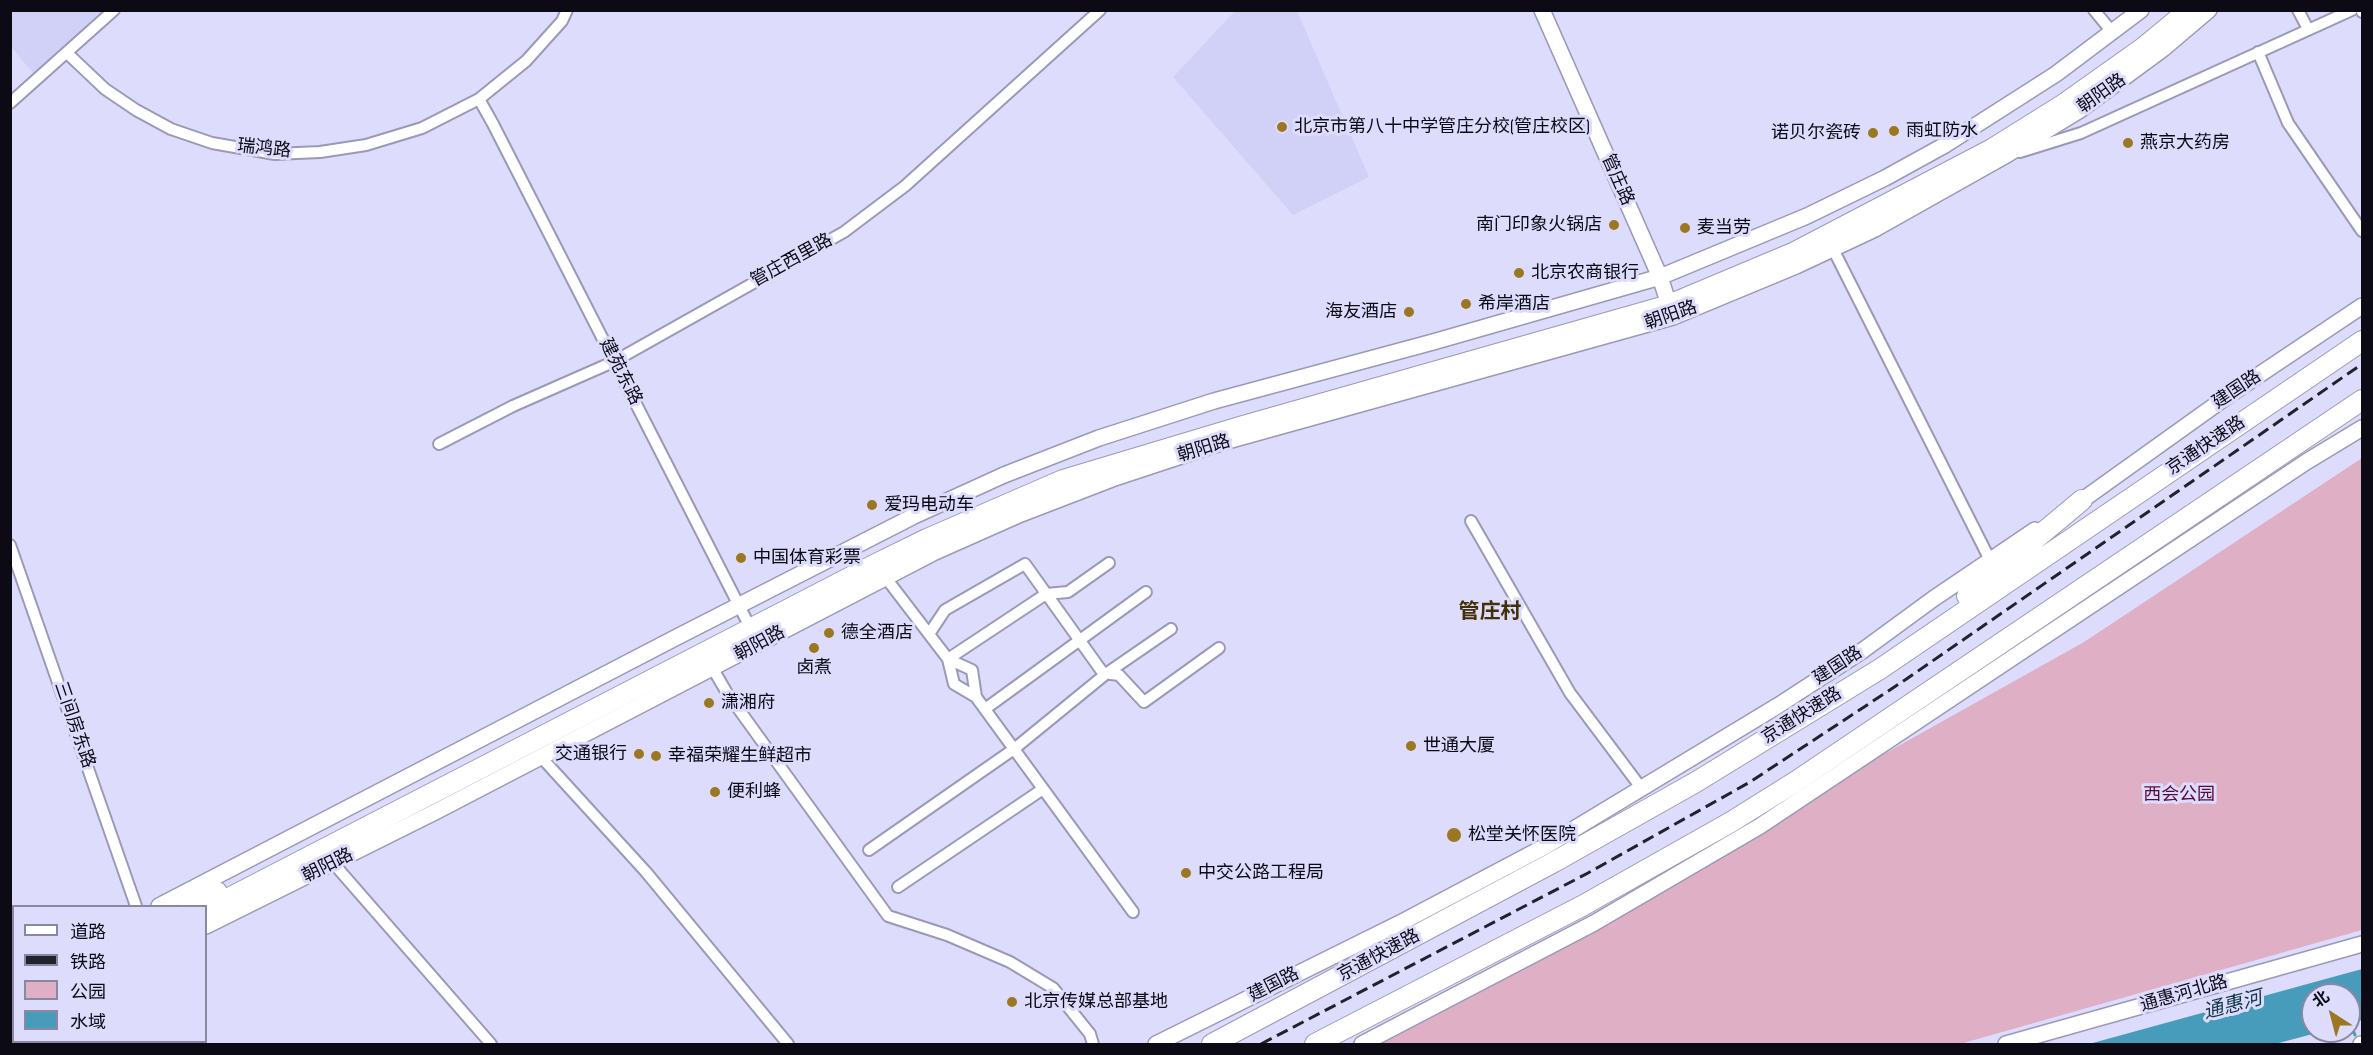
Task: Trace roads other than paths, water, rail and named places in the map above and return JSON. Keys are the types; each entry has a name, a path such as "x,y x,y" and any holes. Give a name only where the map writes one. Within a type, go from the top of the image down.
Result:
{"highway":[{"name":"朝阳路","path":"1667,298 1788,243 1929,172 2064,92 2154,27 2172,10"},
{"name":"朝阳路","path":"190,905 927,539 1063,480 1667,298 1793,253 1992,149 2064,104 2142,48 2189,10"},
{"path":"2241,422 2362,330"},
{"name":"京通快速路","path":"1212,1044 1554,862 1696,782 1880,669 2362,341"},
{"path":"1315,1044 1582,906 1731,822 1815,768 2362,400"},
{"path":"2295,445 2362,408"},
{"path":"1880,669 2082,500"},
{"name":"朝阳路","path":"207,909 750,626"},
{"path":"1198,1044 1262,1018"}],"street":[{"path":"10,103 114,10"},
{"name":"瑞鸿路","path":"67,53 105,89 136,110 171,129 212,143 275,153 320,152 366,145 422,128 479,99 526,61 562,21 567,10"},
{"name":"管庄西里路","path":"439,444 513,406 615,361 844,232 904,186 1100,10"},
{"name":"管庄路","path":"1542,10 1667,298"},
{"path":"2094,10 2113,33"},
{"name":"朝阳路","path":"207,926 334,864 714,669 750,626 924,512 1004,475 1099,438 1214,401 1433,342 1667,298 1807,216 1885,178 2002,109 2056,74 2141,10"},
{"name":"朝阳路","path":"161,905 667,643 750,626 886,578 933,553 1021,514 1123,476 1667,298 1833,249 1875,229 2003,157 2080,110 2127,77 2209,10"},
{"path":"2298,10 2308,29"},
{"path":"2003,157 2081,133 2352,10"},
{"path":"2258,52 2288,123 2362,231"},
{"name":"建苑东路","path":"479,99 494,124 750,626"},
{"path":"1833,249 1990,560"},
{"name":"建国路","path":"1156,1044 1406,920 1546,846 1642,789 1862,651 1990,560 2082,500 2232,393 2362,306"},
{"path":"1362,1044 1593,923 1760,826 2306,462 2362,428"},
{"path":"1471,521 1570,693 1642,789"},
{"name":"三间房东路","path":"10,544 136,905"},
{"path":"948,659 1046,594 1068,592 1109,563"},
{"path":"929,634 945,610 1025,564 1103,673 1119,675 1144,702 1219,648"},
{"path":"886,578 948,659 954,684 976,697 1133,912"},
{"path":"985,709 1146,592"},
{"path":"869,850 1014,749 1107,673 1171,628"},
{"path":"948,659 972,670 976,697"},
{"path":"714,669 727,693 888,916 947,935 1010,962 1053,988 1090,1034 1093,1044"},
{"path":"541,757 646,872 788,1044"},
{"path":"898,887 1043,789"},
{"path":"334,864 491,1044"},
{"name":"通惠河北路","path":"2006,1044 2362,944"}],"water":[{"path":"2362,969 2362,1020 2361,983 2311,983"},
{"name":"通惠河","path":"2301,986 2301,1037 2275,1044 2089,1044"}],"railway":[{"path":"1261,1044 1588,873 1750,782 1905,680 2362,364"}],"place":[{"name":"北京市第八十中学管庄分校(管庄校区)","path":"1282,127"},
{"name":"雨虹防水","path":"1894,131"},
{"name":"诺贝尔瓷砖","path":"1873,133"},
{"name":"燕京大药房","path":"2128,143"},
{"name":"南门印象火锅店","path":"1614,225"},
{"name":"麦当劳","path":"1685,228"},
{"name":"北京农商银行","path":"1519,273"},
{"name":"希岸酒店","path":"1466,304"},
{"name":"海友酒店","path":"1409,312"},
{"name":"爱玛电动车","path":"872,505"},
{"name":"中国体育彩票","path":"741,558"},
{"name":"德全酒店","path":"829,633"},
{"name":"卤煮","path":"814,648"},
{"name":"潇湘府","path":"709,703"},
{"name":"世通大厦","path":"1411,746"},
{"name":"交通银行","path":"639,754"},
{"name":"幸福荣耀生鲜超市","path":"656,756"},
{"name":"便利蜂","path":"715,792"},
{"name":"松堂关怀医院","path":"1454,835"},
{"name":"中交公路工程局","path":"1186,873"},
{"name":"北京传媒总部基地","path":"1012,1002"}],"district":[{"name":"管庄村","path":"1490,613"}],"park label":[{"name":"西会公园","path":"2179,795"}]}
